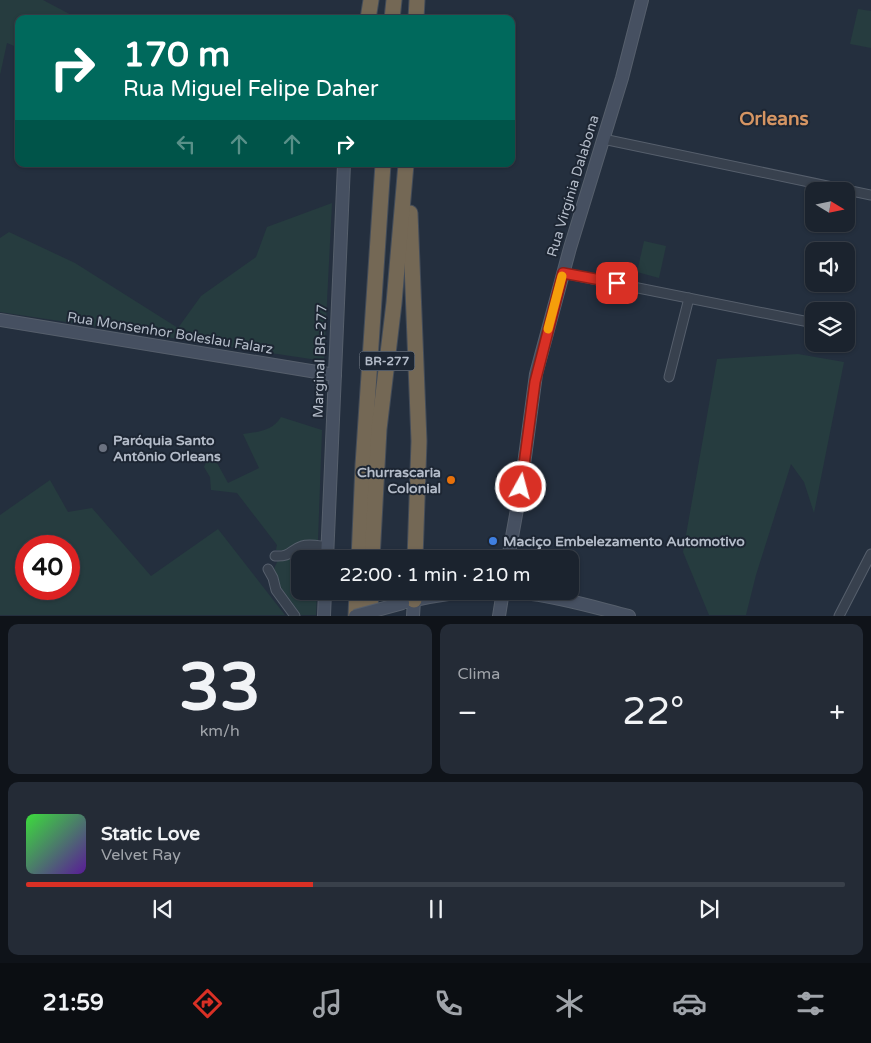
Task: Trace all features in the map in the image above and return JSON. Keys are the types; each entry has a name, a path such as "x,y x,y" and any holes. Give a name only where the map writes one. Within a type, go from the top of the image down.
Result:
{"highway":[{"path":"369,15 371,0"},
{"path":"392,15 394,0"},
{"path":"416,15 417,0"},
{"name":"BR-277","path":"359,550 363,465 383,167"},
{"path":"406,167 419,413 415,550"},
{"name":"BR-277","path":"372,550 379,429 394,303 406,167"},
{"path":"356,616 357,600"},
{"path":"370,600 370,616"}],"street":[{"name":"Rua Virgínia Dalabona","path":"510,550 521,487 535,382 580,212 622,78 642,0"},
{"path":"603,139 871,195"},
{"name":"Marginal BR-277","path":"327,550 344,167"},
{"path":"563,273 805,320"},
{"path":"669,377 689,298"},
{"name":"Rua Monsenhor Boleslau Falarz","path":"0,320 335,375"},
{"path":"295,550 303,546 314,545 322,550"},
{"path":"274,556 287,555 291,552"},
{"path":"839,616 871,554"},
{"path":"268,569 276,590 295,616"},
{"path":"324,616 325,600"},
{"path":"498,616 501,600"},
{"path":"562,600 629,616"},
{"path":"356,616 411,602"}],"green space":[{"path":"0,0 43,0 71,15 15,15 15,46 7,43 0,75"},
{"path":"858,9 871,11 871,48 850,44"},
{"path":"332,203 324,361 0,312 0,238 9,232 75,263 178,328 201,296 256,257 267,227"},
{"path":"644,241 666,246 659,278 637,272"},
{"path":"798,354 844,362 814,513 804,482 791,464 756,575 746,615 709,615 683,552 717,359"},
{"path":"281,417 322,430 318,540 299,542 286,551 276,550 277,545 237,493 211,490 210,477 204,467 211,452 228,483 259,468 243,434 269,428 278,422"},
{"path":"50,480 68,512 92,508 151,576 218,529 285,615 0,615 0,515"},
{"path":"291,557 291,600 317,600 316,615 301,615 279,585 273,571 278,560"}],"slow traffic":[{"path":"548,329 562,276"}],"place":[{"name":"Paróquia Santo Antônio Orleans","path":"103,448"},
{"name":"Churrascaria Colonial","path":"451,480"},
{"name":"Maciço Embelezamento Automotivo","path":"493,541"}],"district":[{"name":"Orleans","path":"774,119"}],"route":[{"path":"521,487 535,382 563,273 617,283"}]}
